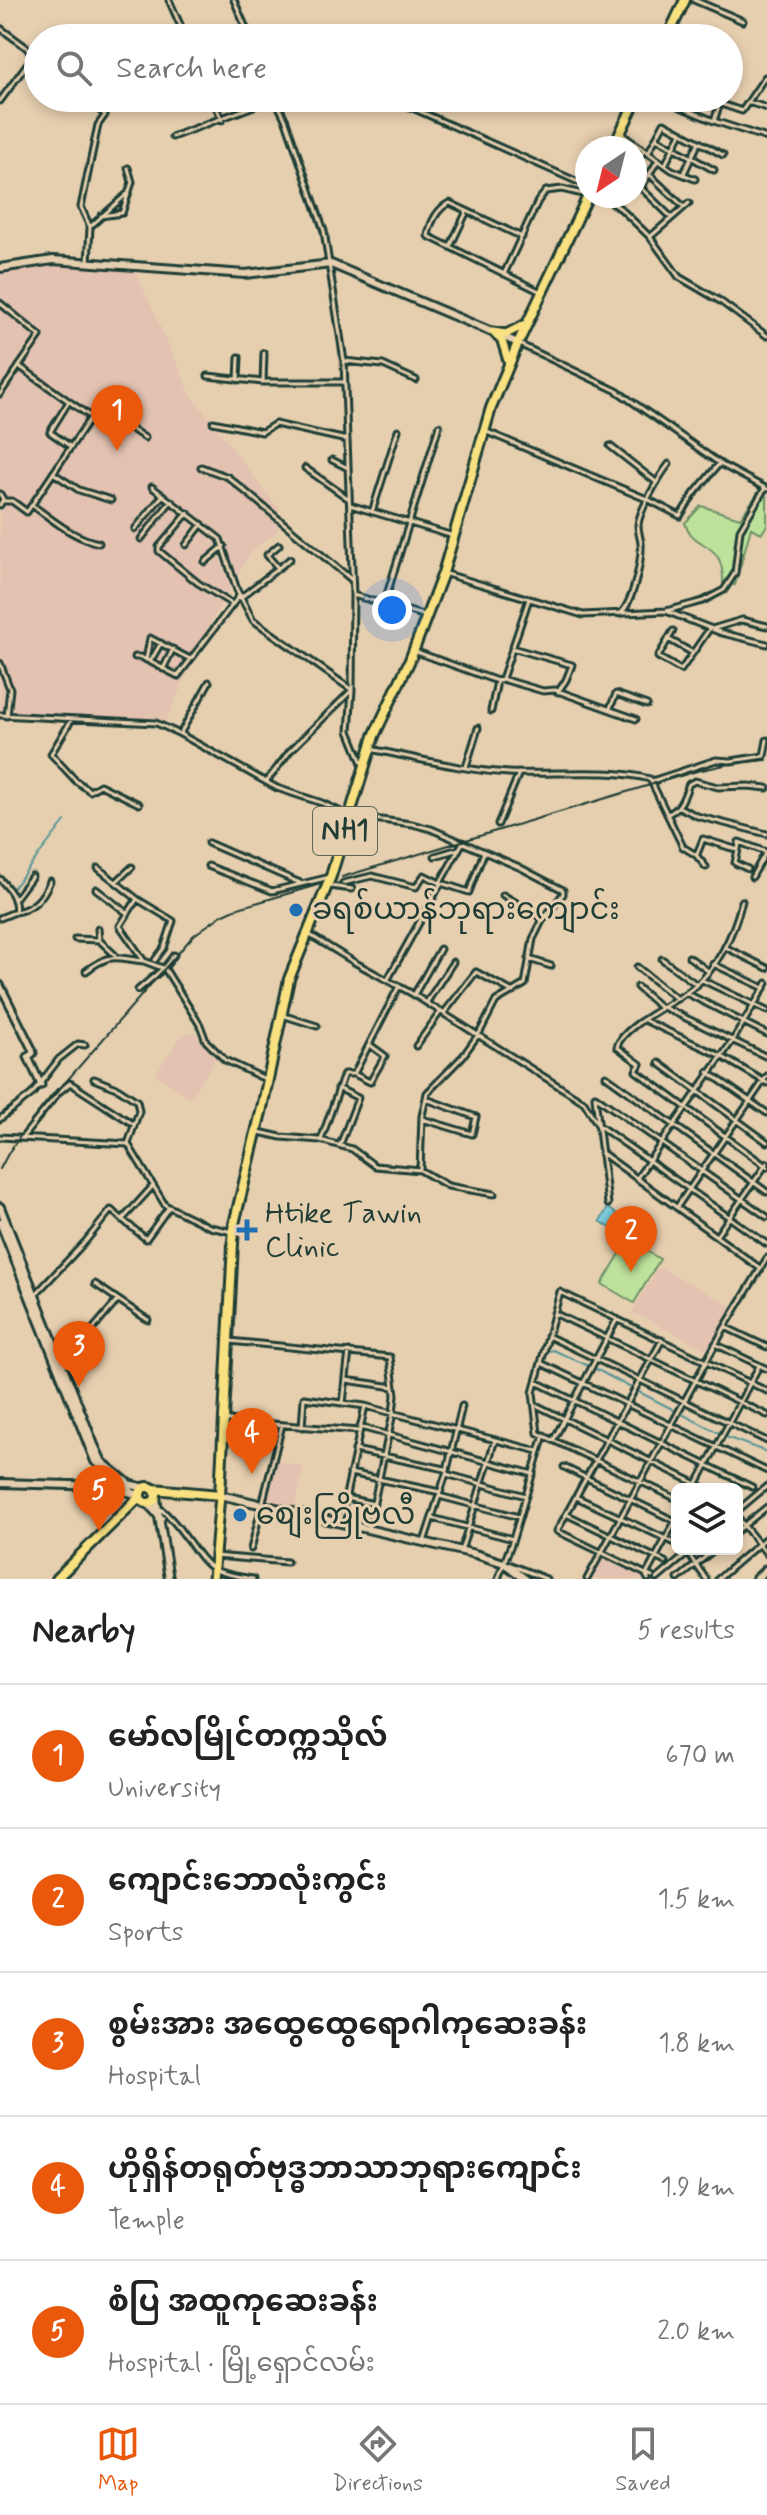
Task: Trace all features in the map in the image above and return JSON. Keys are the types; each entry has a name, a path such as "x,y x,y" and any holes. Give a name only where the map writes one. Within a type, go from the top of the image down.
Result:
{"highway":[{"path":"674,24 685,0"},
{"path":"619,136 630,112"},
{"name":"NH1","path":"220,1495 233,1232 289,979 328,882 363,766 414,651 443,573 483,431 518,343 582,208"},
{"path":"56,1579 125,1513 149,1497 170,1491 220,1495"}],"main road":[{"path":"0,268 53,260 245,274 331,264 518,343"},
{"path":"493,332 506,334 528,323"},
{"path":"493,332 502,341 509,364"},
{"path":"0,1207 94,1445 111,1473"},
{"path":"0,1222 95,1461 127,1486 149,1497 161,1518 169,1579"},
{"path":"107,1486 111,1473"},
{"path":"0,1483 127,1486"},
{"path":"214,1574 220,1495 461,1551 504,1563 525,1579"},
{"path":"149,1497 161,1518"},
{"path":"756,1579 767,1569"}],"street":[{"path":"169,0 180,24"},
{"path":"234,0 244,24"},
{"path":"694,0 743,21"},
{"path":"0,28 24,46"},
{"path":"0,99 24,68"},
{"path":"743,110 765,77"},
{"path":"759,86 767,89"},
{"path":"748,102 767,108"},
{"path":"88,263 90,227 81,207 98,125 105,115 102,112"},
{"path":"218,112 222,120"},
{"path":"172,137 241,112"},
{"path":"280,112 317,208 331,264 344,361 353,595 349,731 363,766"},
{"path":"421,112 575,181"},
{"path":"692,112 767,138"},
{"path":"714,121 717,112"},
{"path":"647,150 664,123 723,155"},
{"path":"620,133 624,136"},
{"path":"665,165 682,133"},
{"path":"656,138 714,170"},
{"path":"684,173 699,142"},
{"path":"647,152 673,171 695,179"},
{"path":"658,160 641,189 672,218"},
{"path":"101,216 121,214 132,182 128,168"},
{"path":"649,174 687,205 650,237"},
{"path":"504,274 538,201 546,191 562,189 575,192"},
{"path":"90,227 127,194"},
{"path":"522,237 450,203 445,204 428,231 428,236 542,293"},
{"path":"620,208 650,237 679,277 720,301 767,336"},
{"path":"450,247 467,211"},
{"path":"0,303 40,336 0,394"},
{"path":"443,573 583,615 666,611 703,601 724,590 735,573 740,530 766,488 719,463 617,391 518,343"},
{"path":"263,382 264,353"},
{"path":"238,380 239,357"},
{"path":"344,361 383,365 416,380"},
{"path":"19,366 91,417"},
{"path":"208,376 263,382 345,382"},
{"path":"69,401 50,432 71,447"},
{"path":"0,494 2,503 12,501 27,512 91,417 104,411 145,438"},
{"path":"213,422 262,432 275,424 347,440"},
{"path":"384,604 439,426"},
{"path":"372,512 398,430"},
{"path":"483,431 649,500 680,516 719,463"},
{"path":"610,446 656,482"},
{"path":"332,460 348,468"},
{"path":"620,614 628,607 641,546 638,523 656,482 669,464"},
{"path":"201,467 228,477 352,580"},
{"path":"305,468 349,499"},
{"path":"53,473 79,490 111,500"},
{"path":"152,487 218,537 224,546 240,597 253,620 352,690"},
{"path":"135,529 163,495"},
{"path":"141,539 171,501"},
{"path":"32,505 79,538 99,543"},
{"path":"349,505 454,536"},
{"path":"188,513 159,547 159,551 198,583 232,604"},
{"path":"186,545 202,524"},
{"path":"278,568 267,555 279,545"},
{"path":"205,562 224,546"},
{"path":"135,657 176,676 232,604 290,559"},
{"path":"353,595 427,616"},
{"path":"491,711 499,680 530,599"},
{"path":"666,611 711,629 767,644"},
{"path":"673,631 658,657 681,670 711,629 742,620 767,626"},
{"path":"148,661 149,638 191,659"},
{"path":"668,639 693,653"},
{"path":"148,661 161,643"},
{"path":"512,648 572,665 558,692"},
{"path":"163,669 173,649"},
{"path":"414,651 499,680 558,692 636,719"},
{"path":"0,663 10,689 7,716"},
{"path":"180,734 209,682"},
{"path":"266,782 290,751 352,690"},
{"path":"609,710 616,694 647,705"},
{"path":"0,715 156,723 266,782 350,816 412,824 463,842 563,890 533,939 525,984 496,1001 477,1036 446,1076 427,1093 422,1119 420,1170"},
{"path":"72,719 51,754 90,791 100,785 139,804"},
{"path":"466,767 478,728"},
{"path":"652,781 716,760 764,756 767,740"},
{"path":"370,749 466,767 519,773 645,778 652,781 683,847 696,855 706,867"},
{"path":"498,824 519,773"},
{"path":"668,814 675,811 689,784 695,781 718,787 767,788"},
{"path":"678,806 697,816 767,834"},
{"path":"696,855 703,839 738,850"},
{"path":"388,979 463,842"},
{"path":"748,869 735,863 739,842 766,852 752,877"},
{"path":"208,843 300,883"},
{"path":"435,856 459,849"},
{"path":"343,883 372,876 416,887 424,875 469,892 484,852"},
{"path":"208,866 272,891 300,883 328,882 352,889"},
{"path":"116,882 132,867"},
{"path":"98,868 137,899 173,921 164,948 155,960"},
{"path":"14,900 32,876"},
{"path":"0,879 14,900 15,912"},
{"path":"0,918 27,910 37,902 50,881"},
{"path":"96,889 127,913"},
{"path":"503,895 544,919"},
{"path":"137,899 120,926 144,961"},
{"path":"716,1236 766,1165 636,1071 640,1064 617,1047 622,1035 697,985 725,947 737,923 742,901"},
{"path":"98,929 99,940"},
{"path":"307,933 427,1002 584,1102 598,1125 767,1244"},
{"path":"75,939 99,940 115,955 164,968 200,1025 206,1041 225,1060 268,1080"},
{"path":"725,947 767,968"},
{"path":"414,995 440,949"},
{"path":"86,971 97,962 115,955"},
{"path":"138,990 174,955"},
{"path":"689,957 708,971"},
{"path":"529,959 551,966"},
{"path":"662,959 697,985"},
{"path":"427,1002 453,962"},
{"path":"637,1178 766,987 713,964"},
{"path":"637,967 677,999"},
{"path":"416,1046 476,972 513,992"},
{"path":"701,980 767,1011"},
{"path":"0,985 32,1049 33,1053 28,1057 41,1085"},
{"path":"354,1074 399,986"},
{"path":"637,987 662,1008 767,1057"},
{"path":"687,993 767,1034"},
{"path":"281,1015 317,1026"},
{"path":"645,1020 766,1080 677,1207"},
{"path":"0,1119 41,1085 59,1059 78,1044 85,1045"},
{"path":"321,1140 345,1073 370,1082 385,1056 370,1045"},
{"path":"659,1063 767,1142"},
{"path":"708,1072 767,1113"},
{"path":"606,1076 767,1192"},
{"path":"94,1079 119,1089 137,1101 139,1111 128,1144 169,1207 210,1227 233,1232"},
{"path":"22,1138 70,1083 133,1124"},
{"path":"338,1088 358,1098 340,1146"},
{"path":"608,1204 595,1096 767,1217"},
{"path":"422,1119 472,1134 476,1117 426,1099"},
{"path":"255,1132 321,1140 352,1149 375,1166 420,1170 448,1186 494,1194"},
{"path":"0,1137 128,1144"},
{"path":"602,1153 761,1269"},
{"path":"122,1220 153,1185"},
{"path":"35,1295 111,1210 146,1239 169,1207"},
{"path":"587,1579 715,1344 767,1258"},
{"path":"95,1284 148,1320"},
{"path":"671,1496 538,1433 533,1393 561,1292 767,1391"},
{"path":"56,1348 87,1336 117,1301"},
{"path":"554,1312 767,1415"},
{"path":"552,1439 617,1319"},
{"path":"725,1327 767,1347"},
{"path":"549,1336 767,1441"},
{"path":"651,1578 557,1532 662,1340"},
{"path":"228,1341 390,1357 393,1413 368,1530"},
{"path":"715,1344 767,1369"},
{"path":"343,1403 349,1352"},
{"path":"541,1363 767,1471"},
{"path":"698,1483 759,1366"},
{"path":"346,1380 394,1387"},
{"path":"536,1381 752,1487"},
{"path":"302,1427 304,1398 365,1406 538,1451"},
{"path":"340,1523 365,1406"},
{"path":"424,1542 440,1494 462,1406"},
{"path":"537,1406 695,1483"},
{"path":"224,1420 389,1433 533,1474"},
{"path":"251,1549 282,1425"},
{"path":"461,1551 496,1438"},
{"path":"498,1579 543,1438"},
{"path":"355,1450 526,1496"},
{"path":"564,1467 671,1518"},
{"path":"350,1473 519,1517"},
{"path":"743,1506 767,1486"},
{"path":"149,1497 168,1514 214,1574 253,1579"},
{"path":"576,1497 671,1541"},
{"path":"345,1498 374,1504"},
{"path":"767,1507 744,1525 767,1554"},
{"path":"566,1515 665,1562"},
{"path":"432,1518 513,1539"},
{"path":"651,1578 656,1557 671,1530"},
{"path":"718,1579 767,1537"},
{"path":"651,1578 682,1555"},
{"path":"690,1555 706,1579"},
{"path":"678,1579 708,1555"},
{"path":"215,1556 287,1562"},
{"path":"504,1563 546,1579"}],"shaded area":[{"path":"52,262 136,272 190,393 279,509 278,532 249,555 211,622 166,720 0,714 0,272"},
{"path":"195,1032 218,1056 190,1098 155,1074 180,1038 186,1033"},
{"path":"659,1267 733,1307 708,1350 632,1312"},
{"path":"275,1460 304,1467 294,1510 265,1503"},
{"path":"604,1556 650,1579 592,1579"}],"green space":[{"path":"758,493 767,497 767,525 762,533 751,528 735,585 723,583 719,559 694,538 685,523 701,506 740,518"},
{"path":"628,1240 660,1259 634,1303 602,1284"}],"water":[{"path":"608,1208 632,1224 624,1237 600,1221"}],"waterway":[{"path":"13,888 65,821"},
{"path":"546,1352 553,1350 589,1366"},
{"path":"594,1368 633,1389"},
{"path":"637,1391 721,1434"},
{"path":"726,1437 767,1452"}],"railway":[{"path":"342,877 697,771 767,760"},
{"path":"0,1169 29,1124 194,935 235,909 321,884"}],"place":[{"name":"မော်လမြိုင်တက္ကသိုလ်","path":"117,451"},
{"name":"ခရစ်ယာန်ဘုရားကျောင်း","path":"296,910"},
{"name":"Htike Tawin Clinic","path":"247,1230"},
{"name":"ကျောင်းဘောလုံးကွင်း","path":"631,1272"},
{"name":"စွမ်းအား အထွေထွေရောဂါကုဆေးခန်း","path":"79,1387"},
{"name":"ဟိုရှိန်တရုတ်ဗုဒ္ဓဘာသာဘုရားကျောင်း","path":"252,1474"},
{"name":"စျေးကြိုဗလီ","path":"240,1515"},
{"name":"စံပြ အထူကုဆေးခန်း","path":"99,1531"}]}
